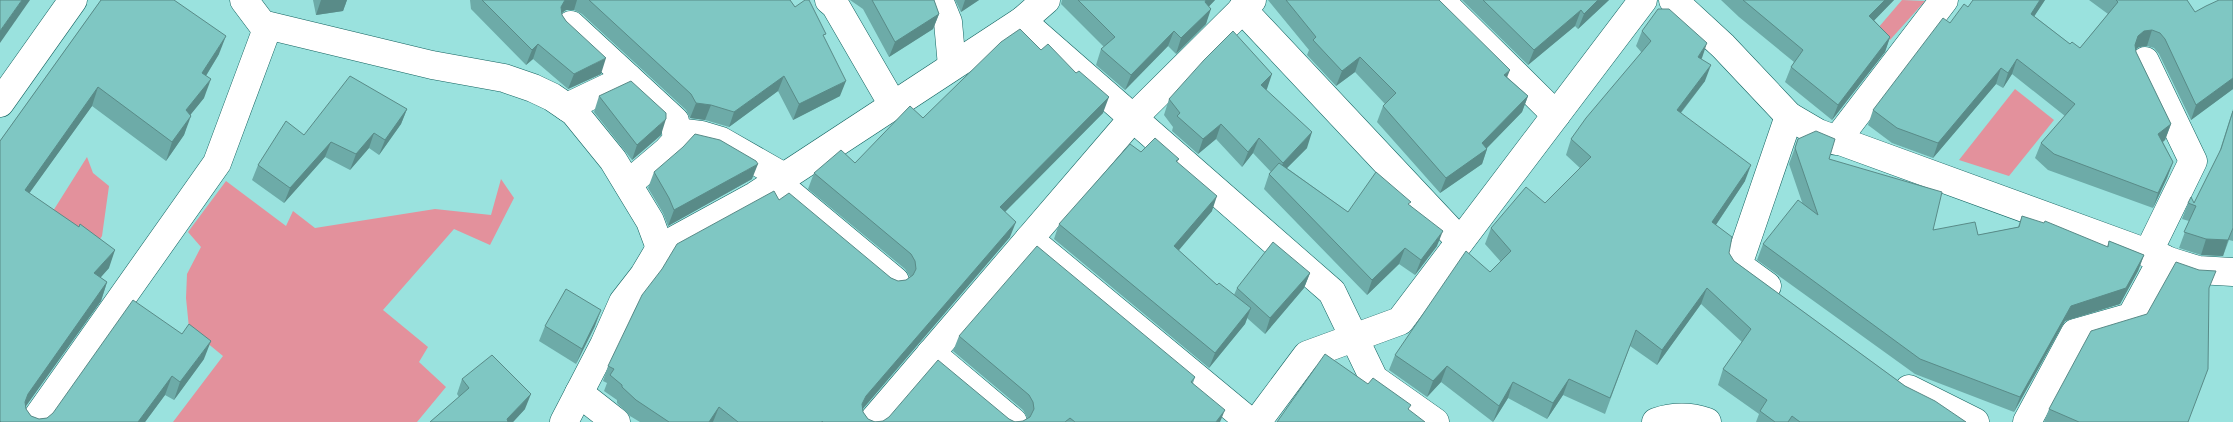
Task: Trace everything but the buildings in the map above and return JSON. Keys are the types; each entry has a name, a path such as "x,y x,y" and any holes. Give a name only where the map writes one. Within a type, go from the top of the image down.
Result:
{"street":[{"path":"0,103 73,0"},
{"path":"244,0 262,24 268,26 432,65 504,78 552,97 574,112 614,160 650,221 660,248"},
{"path":"829,0 835,5 893,105"},
{"path":"939,0 948,22 952,66"},
{"path":"564,422 623,302 644,275 660,248 755,196 780,180 1022,21 1046,0"},
{"path":"1440,0 1556,115"},
{"path":"1257,422 1307,355 1400,321 1643,0"},
{"path":"1672,0 1723,46 1789,116 1818,133 2155,256 2198,270 2233,272"},
{"path":"1836,141 1944,0"},
{"path":"872,422 1133,118 1247,5 1460,241"},
{"path":"1022,21 1332,292 1374,379 1435,422"},
{"path":"571,25 675,121 677,140 667,151 628,184"},
{"path":"34,422 217,163 268,26"},
{"path":"2027,422 2075,333 2131,317 2194,161 2145,61"},
{"path":"567,107 628,78"},
{"path":"1784,299 1738,265 1789,116"},
{"path":"676,132 702,135 721,141 780,180 895,281"},
{"path":"1029,239 1250,422"},
{"path":"931,353 1012,422"},
{"path":"1892,378 1908,389 1975,422"},
{"path":"579,393 616,422"},
{"path":"1656,422 1669,418 1694,418 1707,422"}],"shaded area":[{"path":"1902,0 1925,1 1890,40 1878,28"},
{"path":"2015,89 2054,120 2009,176 1959,160"},
{"path":"87,157 93,173 109,186 102,236 96,245 48,219"},
{"path":"501,179 514,198 490,245 454,229 383,310 428,347 419,362 446,387 417,422 173,422 223,356 189,328 186,298 187,274 201,247 188,232 226,181 286,226 293,211 315,228 435,209 491,215"}]}
